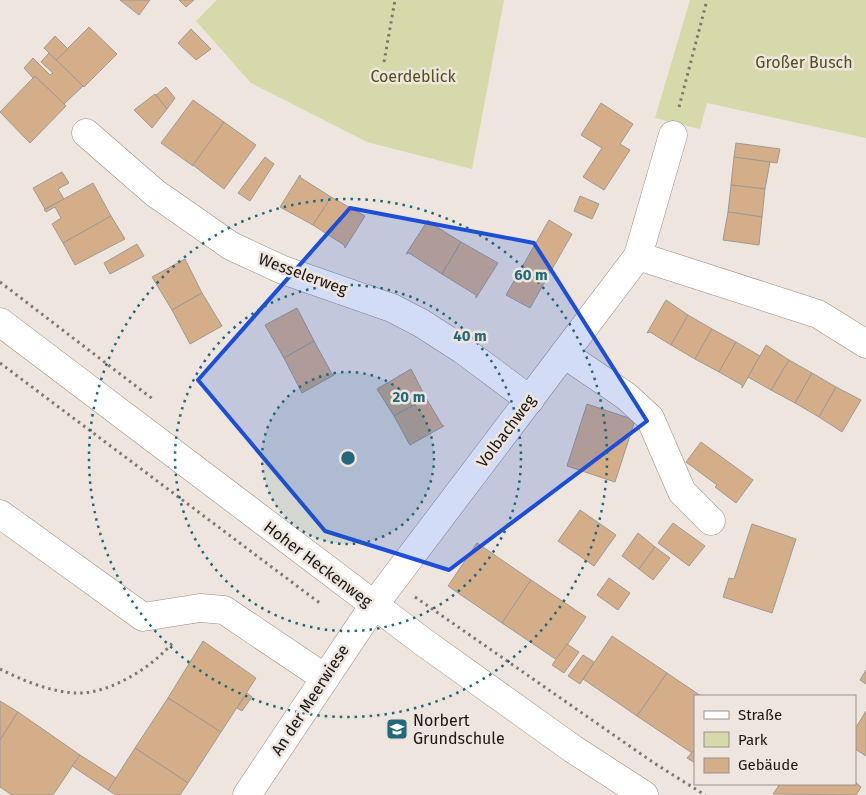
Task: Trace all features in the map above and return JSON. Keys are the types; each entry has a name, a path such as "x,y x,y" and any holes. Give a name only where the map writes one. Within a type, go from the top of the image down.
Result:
{"street":[{"name":"Wesselerweg","path":"86,133 155,193 231,246 283,270 392,308 421,323 463,350 530,400"},
{"name":"Volbachweg","path":"374,605 638,256 673,135"},
{"path":"638,256 818,314 866,344"},
{"name":"Hoher Heckenweg","path":"0,322 374,605 566,743 644,795"},
{"path":"564,354 626,396 650,418 682,492 711,521"},
{"path":"0,514 143,617 200,608 224,610 325,678"},
{"name":"An der Meerwiese","path":"247,795 374,605"}],"path":[{"path":"384,62 395,0"},
{"path":"673,135 707,0"},
{"path":"392,581 654,763 705,795"},
{"path":"0,669 46,687 75,693 104,688 133,677 169,647 200,608"}],"highlighted area":[{"path":"350,208 534,243 647,421 449,570 325,531 198,380"}],"green space":[{"name":"Coerdeblick","path":"217,0 504,0 472,169 367,142 251,83 196,21"},
{"name":"Großer Busch","path":"690,0 866,0 866,138 707,103 700,129 655,118"}],"building":[{"path":"120,0 150,0 139,15"},
{"path":"179,0 194,0 186,7"},
{"path":"89,27 117,54 84,87 56,60"},
{"path":"191,29 211,49 196,60 178,43"},
{"path":"55,36 68,49 56,60 44,48"},
{"path":"49,53 83,86 64,104 24,68 33,58 50,75 53,73 41,62"},
{"path":"35,76 66,106 30,143 0,112"},
{"path":"166,87 175,98 167,109 156,95"},
{"path":"155,94 167,109 152,128 134,110"},
{"path":"193,100 224,122 193,166 161,143"},
{"path":"601,103 633,124 620,144 630,150 604,190 583,177 602,148 581,135"},
{"path":"224,122 256,145 224,189 193,165"},
{"path":"736,143 780,149 777,163 734,157"},
{"path":"265,157 274,164 250,201 238,193"},
{"path":"734,157 770,162 765,189 731,185"},
{"path":"62,172 69,183 58,189 64,199 45,209 33,188"},
{"path":"300,175 301,178 331,197 313,225 280,207"},
{"path":"93,183 111,216 63,243 52,224 61,218 55,207 46,212 44,210"},
{"path":"731,185 765,189 762,217 728,212"},
{"path":"580,196 599,204 592,219 574,211"},
{"path":"331,197 365,216 345,248 344,245 313,225"},
{"path":"728,212 762,217 759,245 723,240"},
{"path":"111,216 125,239 75,265 63,243"},
{"path":"428,220 461,242 442,274 409,253 406,254"},
{"path":"549,220 572,234 530,308 506,295"},
{"path":"461,242 498,263 476,298 476,295 442,274"},
{"path":"137,244 144,256 110,274 104,263"},
{"path":"185,259 202,293 172,310 152,277"},
{"path":"202,293 222,326 190,344 172,310"},
{"path":"666,300 688,315 671,345 650,332 647,333"},
{"path":"297,308 314,341 284,358 265,325"},
{"path":"688,315 712,329 695,359 671,345"},
{"path":"712,329 736,342 719,372 695,359"},
{"path":"314,341 334,375 302,393 284,358"},
{"path":"736,342 760,356 742,388 742,385 719,372"},
{"path":"766,345 789,360 771,390 748,377"},
{"path":"789,360 812,373 795,403 771,390"},
{"path":"411,369 426,398 394,416 377,389"},
{"path":"812,373 836,387 819,417 795,403"},
{"path":"836,387 861,400 842,432 819,417"},
{"path":"426,398 444,426 410,445 394,416"},
{"path":"587,404 635,420 615,482 567,466"},
{"path":"701,442 753,480 736,503 715,487 717,485 686,462"},
{"path":"580,510 616,535 594,566 558,541"},
{"path":"673,523 705,546 689,566 658,543"},
{"path":"752,524 796,539 772,613 723,597 729,578 734,579"},
{"path":"638,533 655,547 639,569 622,556"},
{"path":"477,543 531,580 502,623 448,586"},
{"path":"655,547 670,558 653,580 639,569"},
{"path":"609,578 630,593 618,610 597,595"},
{"path":"531,580 586,617 557,660 502,623"},
{"path":"612,636 667,673 637,716 583,679"},
{"path":"203,641 256,678 221,732 168,698"},
{"path":"567,644 579,652 564,673 552,665"},
{"path":"583,655 594,662 580,684 568,676"},
{"path":"866,670 866,684 860,680"},
{"path":"667,673 700,695 694,695 694,750 692,753 637,716"},
{"path":"247,693 252,697 242,711 237,708"},
{"path":"168,698 221,732 188,783 135,748"},
{"path":"0,701 18,712 0,740"},
{"path":"866,711 866,756 856,750 856,727"},
{"path":"18,712 80,755 53,795 12,795 0,787 0,740"},
{"path":"135,748 188,783 180,795 116,795 108,790"},
{"path":"694,750 694,762 687,758"},
{"path":"80,755 116,778 108,790 72,766"},
{"path":"856,783 861,787 856,795 773,794 779,785 856,785"}],"place":[{"name":"Norbert Grundschule","path":"397,729"}]}
